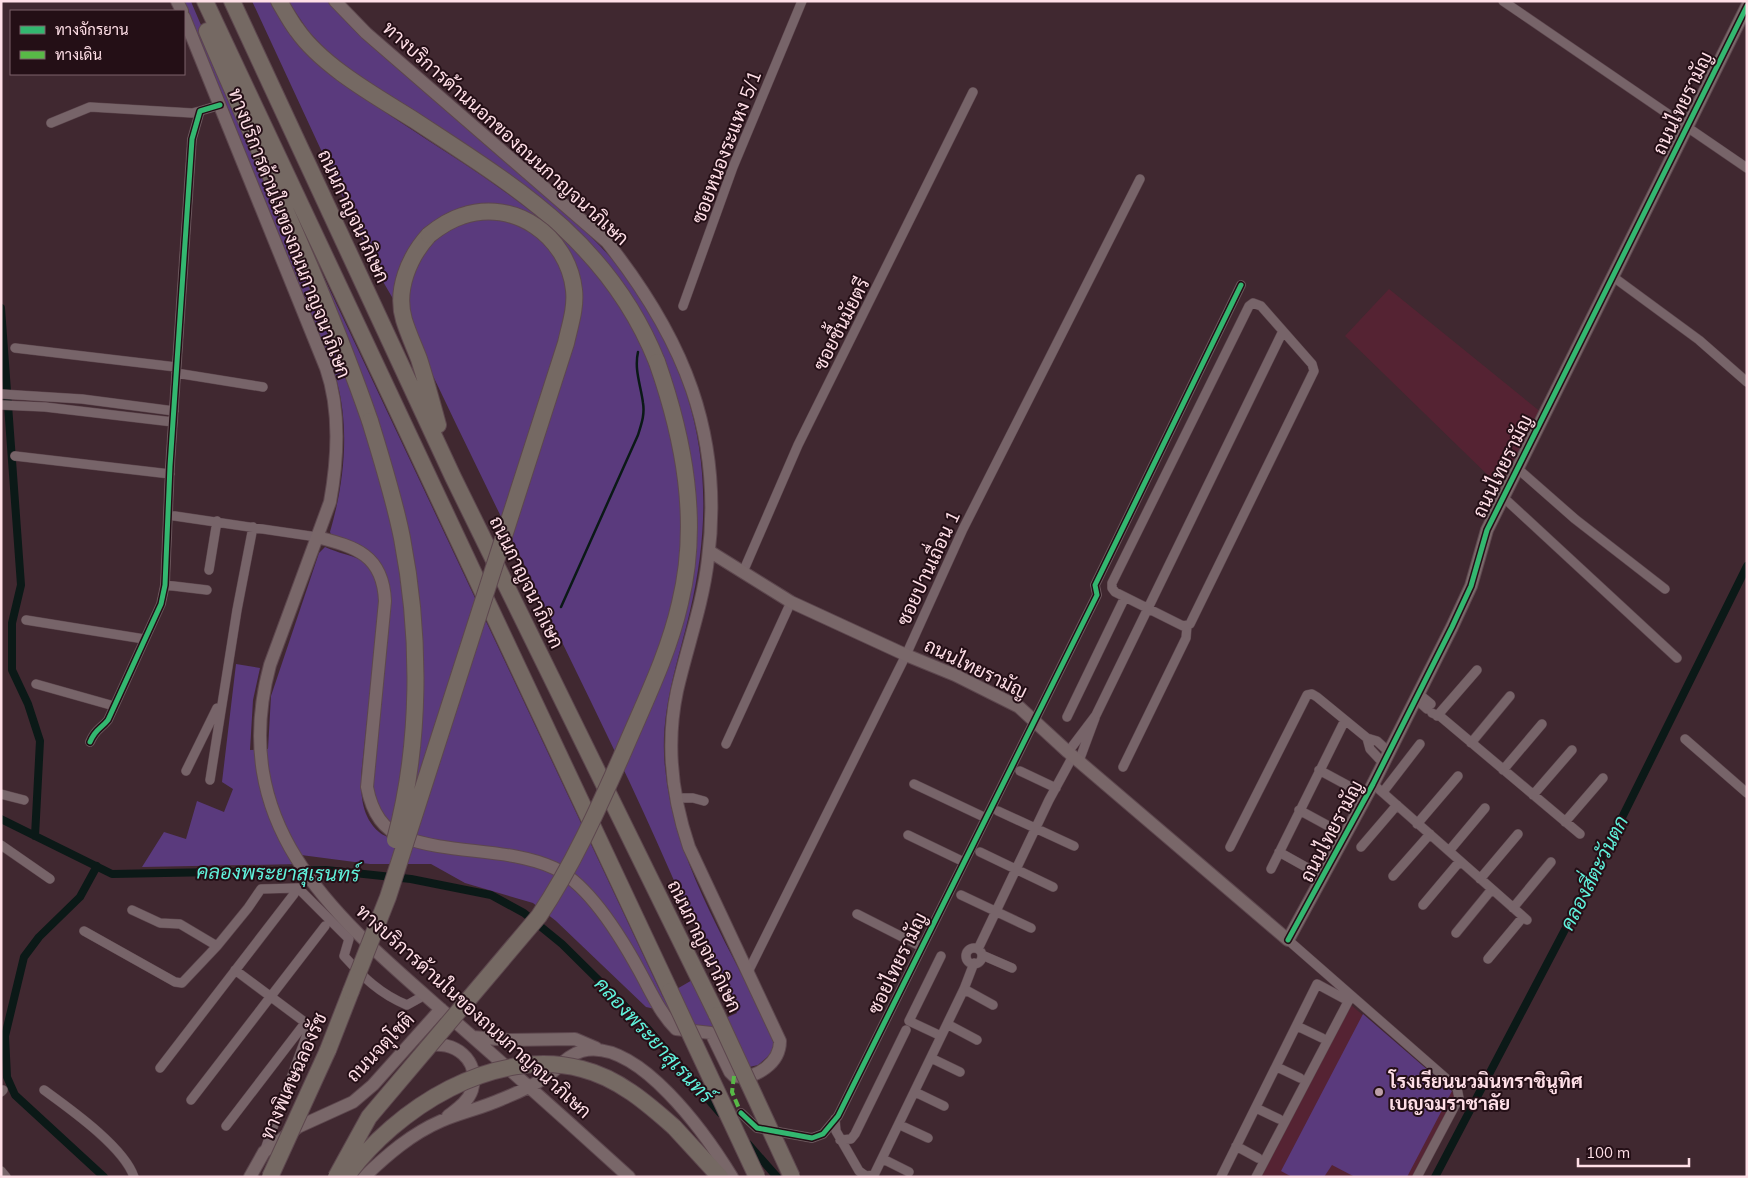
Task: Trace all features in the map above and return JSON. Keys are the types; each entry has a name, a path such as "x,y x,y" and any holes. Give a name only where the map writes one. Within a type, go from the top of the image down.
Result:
{"highway":[{"path":"195,1 355,376 370,421 402,539 412,618 415,705 400,822 351,991"},
{"path":"205,1 756,1177"},
{"name":"ถนนกาญจนาภิเษก","path":"232,1 453,477 717,1015 792,1177"},
{"path":"279,1 298,32 339,72 511,183 562,224 604,270 648,338 672,406 686,470 688,522 686,571 681,601 656,675 588,830 562,881 539,916 369,1117 336,1177"},
{"path":"351,991 391,888 566,343 574,302 574,289 567,261 549,236 528,221 497,212 462,215 445,223 429,235 419,247 405,276 402,304 404,319 418,358 453,477"},
{"name":"ทางพิเศษฉลองรัช","path":"270,1177 324,1058 351,991"},
{"path":"346,1177 362,1155 395,1124 426,1102 490,1070 528,1064 581,1068 613,1081 643,1100 674,1127 720,1177"}],"main road":[{"name":"ทางบริการด้านนอกของถนนกาญจนาภิเษก","path":"318,537 348,545 366,556 382,576 385,601 367,787 370,801 382,821 402,837 525,858 545,864 570,878 595,904 616,934 669,1023 676,1029 684,1032 704,1031 710,1033 730,1072 739,1077 752,1076 773,1062 780,1051 780,1041 689,847 676,798 672,766 677,692 704,584 709,551 712,491 706,438 690,380 661,320 634,277 607,242 366,32 336,1"},
{"name":"ถนนไทยรามัญ","path":"709,551 791,602 906,655 955,675 1019,706 1076,758 1288,940 1378,788 1386,758 1418,697 1471,586 1483,539 1747,6"},
{"name":"ทางบริการด้านในของถนนกาญจนาภิเษก","path":"185,19 331,383 335,404 336,439 334,476 330,502 270,666 264,689 259,734 263,774 272,810 290,849 320,892 340,915 423,994 530,1087 629,1177"},
{"name":"ถนนจตุโชติ","path":"250,1177 264,1152 298,1127 353,1102 373,1085 442,1009"},
{"path":"473,1037 508,1040 575,1040 628,1059 660,1085 695,1124 732,1177"},
{"path":"364,1177 389,1153 442,1121 464,1104 472,1090 473,1072 466,1057 454,1047 439,1043 404,1052"},
{"path":"442,1121 530,1087 548,1076 568,1057 581,1051 598,1048"}],"street":[{"name":"ซอยหนองระแหง 5/1","path":"683,306 733,168 802,1"},
{"path":"1503,1 1747,168"},
{"name":"ซอยชื้นมัยตรี","path":"743,572 798,445 973,92"},
{"path":"51,123 90,107 192,113 220,105"},
{"path":"90,742 96,729 104,726 108,720 161,604 165,585 176,370 192,139 200,111"},
{"name":"ซอยปานเถื่อน 1","path":"748,972 906,655 963,529 1140,179"},
{"path":"1612,276 1699,340 1747,382"},
{"name":"ซอยไทยรามัญ","path":"742,1113 757,1128 812,1138 824,1134 835,1119 1097,595 1095,585 1241,285"},
{"path":"1123,767 1186,638 1187,626 1314,370 1312,364 1282,333 1261,306 1256,303 1249,306 1112,583 1112,588 1115,592 1187,626"},
{"path":"1076,758 1282,333"},
{"path":"15,348 176,370 263,387"},
{"path":"1,394 44,396 174,411"},
{"path":"44,396 44,407"},
{"path":"1,405 44,407 173,422"},
{"path":"15,456 170,474"},
{"path":"1517,468 1575,518 1665,589"},
{"path":"1504,496 1677,658"},
{"path":"168,515 318,537"},
{"path":"209,570 217,521"},
{"path":"210,780 219,708 251,527"},
{"path":"165,585 208,590"},
{"path":"1067,717 1126,597"},
{"path":"726,744 791,602"},
{"path":"26,620 144,639"},
{"path":"1435,712 1477,670"},
{"path":"36,684 114,706"},
{"path":"1230,847 1306,695 1312,694 1317,697 1367,738 1377,741 1386,758"},
{"path":"1471,744 1510,696"},
{"path":"1418,697 1471,744 1580,834"},
{"path":"186,771 219,708"},
{"path":"1012,968 980,952 970,949 966,955 968,960 974,963 979,962 980,952 996,911 1015,870 1056,788 1092,730 1096,715"},
{"path":"1271,869 1344,720"},
{"path":"1504,770 1542,724"},
{"path":"1685,739 1747,793"},
{"path":"1420,744 1378,788 1525,919 1488,959"},
{"path":"1533,795 1572,750"},
{"path":"1319,770 1356,790"},
{"path":"1020,771 1056,788"},
{"path":"1417,824 1458,776"},
{"path":"1565,822 1603,778"},
{"path":"914,784 986,818"},
{"path":"1,794 24,800"},
{"path":"676,798 693,798 704,801"},
{"path":"1361,847 1397,805"},
{"path":"1449,851 1485,808"},
{"path":"1299,810 1334,829"},
{"path":"998,811 1074,846"},
{"path":"1393,876 1430,834"},
{"path":"1480,879 1518,834"},
{"path":"908,835 964,862"},
{"path":"1,845 50,879"},
{"path":"980,852 1015,870 1053,886"},
{"path":"1279,852 1313,871"},
{"path":"1423,905 1460,861"},
{"path":"1513,908 1551,862"},
{"path":"84,931 176,982 182,983 217,946 261,889 298,888 349,939 344,956 367,982 392,999 407,1005 423,994"},
{"path":"1456,933 1492,889"},
{"path":"160,1068 294,894"},
{"path":"961,895 1031,928"},
{"path":"132,910 160,923 180,924 217,946"},
{"path":"858,914 922,947"},
{"path":"191,1100 325,926"},
{"name":"ถนนไทยรามัญ","path":"1288,940 1347,997 1457,1088 1459,1098 1417,1177"},
{"path":"941,956 909,1021 941,1036"},
{"path":"835,1119 834,1127 840,1140 860,1172 866,1176 874,1175 878,1172 964,989 974,963"},
{"path":"235,970 310,1026 264,1152"},
{"path":"1221,1177 1317,984 1347,997 1256,1177"},
{"path":"964,989 993,1005"},
{"path":"226,1126 306,1023"},
{"path":"947,1024 977,1040"},
{"path":"1297,1026 1322,1038"},
{"path":"840,1140 851,1139 855,1134 906,1030"},
{"path":"931,1058 960,1072"},
{"path":"1276,1067 1300,1078"},
{"path":"44,1090 72,1111 109,1144 130,1166 134,1177"},
{"path":"915,1092 944,1106"},
{"path":"1256,1108 1279,1120"},
{"path":"900,1125 928,1138"},
{"path":"1236,1146 1258,1158"},
{"path":"883,1159 909,1172"},
{"path":"1,1171 6,1177"}],"shaded area":[{"path":"182,1 191,1 322,308 365,422 375,419 371,405 295,216 663,997 694,979 716,1022 737,1013 695,927 630,783 414,336 409,310 409,284 416,260 432,237 430,230 415,246 402,270 398,284 399,309 378,273 252,1 272,1 297,38 346,84 475,171 546,224 578,253 606,286 631,323 650,365 662,359 641,316 592,250 562,220 489,166 352,77 309,32 288,1 331,1 358,32 597,243 634,287 657,326 676,364 689,403 698,443 703,483 703,524 698,567 690,611 667,708 664,747 665,767 671,803 680,838 693,873 707,906 773,1038 774,1051 758,1065 736,1070 719,1034 714,1030 706,1028 682,1026 670,1013 642,964 592,895 560,868 532,855 415,836 395,828 382,816 378,809 372,779 385,667 388,604 386,580 381,564 372,554 332,536 330,532 339,495 344,457 343,419 337,382 318,331"},
{"path":"1389,289 1542,413 1505,488 1499,486 1345,336"},
{"path":"325,547 366,564 377,578 381,590 361,776 361,792 364,806 373,826 390,838 407,843 452,853 534,865 554,875 573,889 590,906 619,947 655,1009 646,1007 556,921 533,903 465,883 431,864 370,864 301,855 301,864 142,867 164,832 186,839 197,801 224,812 233,789 222,782 236,664 260,668 253,700 250,750 268,749 271,696 319,553"},
{"name":"โรงเรียนนวมินทราชินูทิศ เบญจมราชาลัย","path":"1351,1005 1454,1094 1454,1102 1415,1177 1261,1177"},
{"name":"โรงเรียนนวมินทราชินูทิศ เบญจมราชาลัย","path":"1363,1014 1452,1091 1407,1177 1355,1177 1332,1165 1324,1177 1292,1177 1281,1171"}],"waterway":[{"path":"1,308 21,585 12,623 12,670 28,704 40,741 35,836"},
{"path":"561,607 638,435 643,416 642,397 637,372 638,352"},
{"name":"คลองสี่ตะวันตก","path":"1435,1177 1591,880 1747,566"},
{"name":"คลองพระยาสุเรนทร์","path":"1,819 112,874 326,870 411,879 491,895 524,913 562,944 647,1028 720,1113"},
{"path":"97,866 80,897 39,937 24,957 5,1036 7,1077 15,1095 104,1177"},
{"name":"คลองพระยาสุเรนทร์","path":"748,1144 777,1177"}],"marked path":[{"path":"734,1076 732,1092 741,1113"}],"cycle path":[{"path":"1288,940 1373,784 1452,627 1471,586 1487,530 1747,6"},
{"path":"90,742 96,732 108,720 161,604 165,585 170,466 192,139 200,111 220,105"},
{"path":"741,1113 757,1128 812,1138 823,1134 838,1116 1097,595 1095,585 1241,285"}],"place":[{"name":"โรงเรียนนวมินทราชินูทิศ เบญจมราชาลัย","path":"1379,1092"}]}
